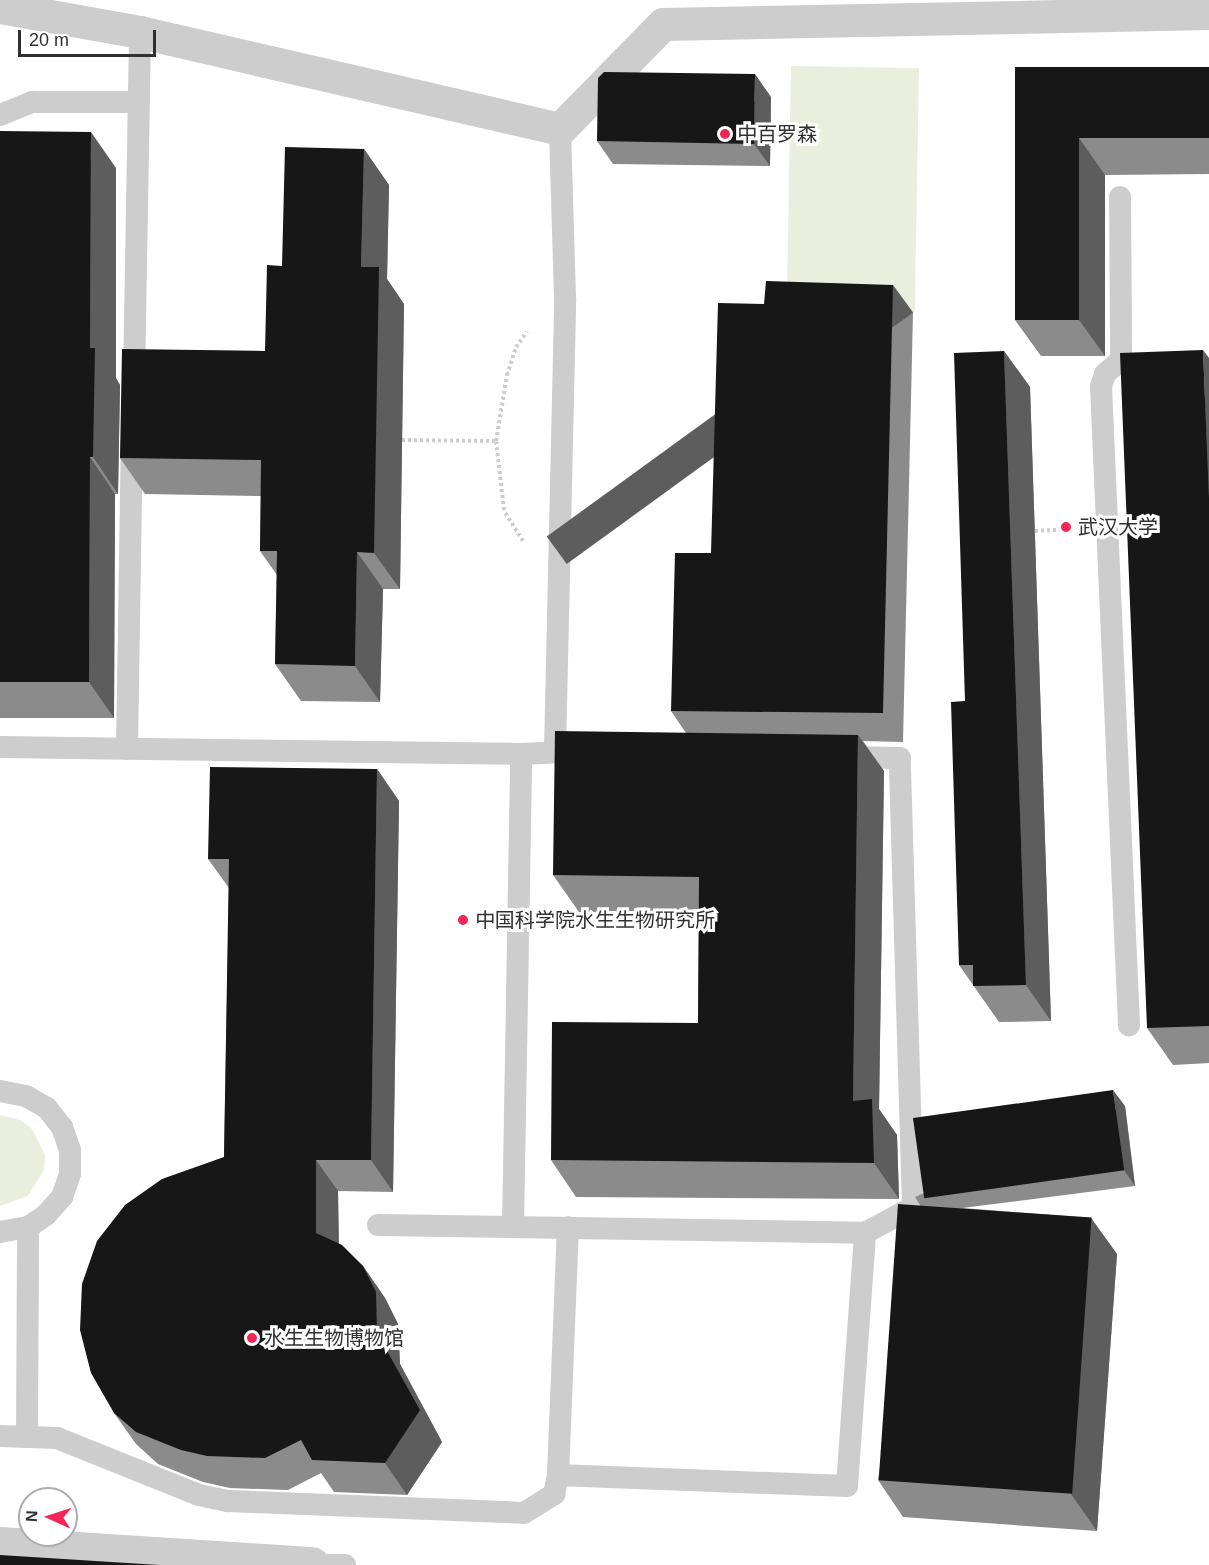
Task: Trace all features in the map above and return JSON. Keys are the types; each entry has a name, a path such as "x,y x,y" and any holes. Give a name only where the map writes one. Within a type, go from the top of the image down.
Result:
{"street":[{"path":"0,7 140,32 560,129 662,12 976,17 1209,13"},
{"path":"0,1543 312,1564"}],"lane":[{"path":"133,402 140,32"},
{"path":"0,115 32,102 138,102"},
{"path":"555,750 557,571 565,298 560,129"},
{"path":"1120,197 1132,359 1105,374 1101,386 1129,1024"},
{"path":"127,749 133,426"},
{"path":"0,747 521,754 555,750 614,752"},
{"path":"513,1227 521,754"},
{"path":"378,1226 865,1233 913,1207 900,758 816,756"},
{"path":"0,1091 26,1096 47,1108 62,1127 70,1150 70,1174 62,1197 46,1215 28,1227 0,1232"},
{"path":"27,1437 28,1227"},
{"path":"0,1436 57,1438 199,1495 228,1501 524,1513 554,1494 558,1474 568,1227"},
{"path":"558,1474 847,1486 865,1233"},
{"path":"312,1564 345,1565"}],"path":[{"path":"557,571 536,557 516,533 504,510 496,441 507,375 516,347 534,322 565,298"},
{"path":"402,440 496,441"}],"green space":[{"path":"791,66 919,68 915,312 787,310"},
{"path":"0,1115 20,1120 32,1129 45,1155 44,1170 28,1196 0,1206"}],"building":[{"path":"1015,67 1209,67 1209,138 1079,138 1079,320 1015,320"},
{"path":"604,72 755,74 754,144 597,141 598,78"},
{"path":"0,131 91,132 90,348 95,348 93,457 90,457 89,682 0,682"},
{"path":"285,147 364,149 361,267 379,267 374,553 357,552 355,666 275,664 277,551 260,551 261,460 120,458 122,349 265,351 267,265 282,266"},
{"path":"766,281 893,285 883,713 671,711 675,553 711,553 718,303 764,304"},
{"path":"1203,350 1209,498 1209,1026 1147,1028 1120,353"},
{"path":"1004,351 1026,985 973,986 973,965 959,965 951,702 965,701 954,353"},
{"path":"555,731 858,735 853,1101 872,1099 874,1163 551,1160 552,1022 698,1023 699,877 553,875"},
{"path":"210,767 377,769 371,1160 316,1160 316,1233 342,1245 363,1266 376,1292 377,1333 420,1410 385,1463 312,1460 301,1440 265,1458 207,1456 181,1450 136,1432 114,1413 91,1373 80,1330 82,1284 97,1241 125,1205 162,1179 224,1157 229,859 208,859"},
{"path":"1113,1090 1124,1170 924,1198 913,1118"},
{"path":"898,1204 1092,1218 1072,1494 879,1480"},
{"path":"0,1555 159,1565 0,1565"}],"place":[{"name":"中百罗森","path":"725,134"},
{"name":"武汉大学","path":"1066,527"},
{"name":"中国科学院水生生物研究所","path":"463,920"},
{"name":"水生生物博物馆","path":"252,1338"}]}
